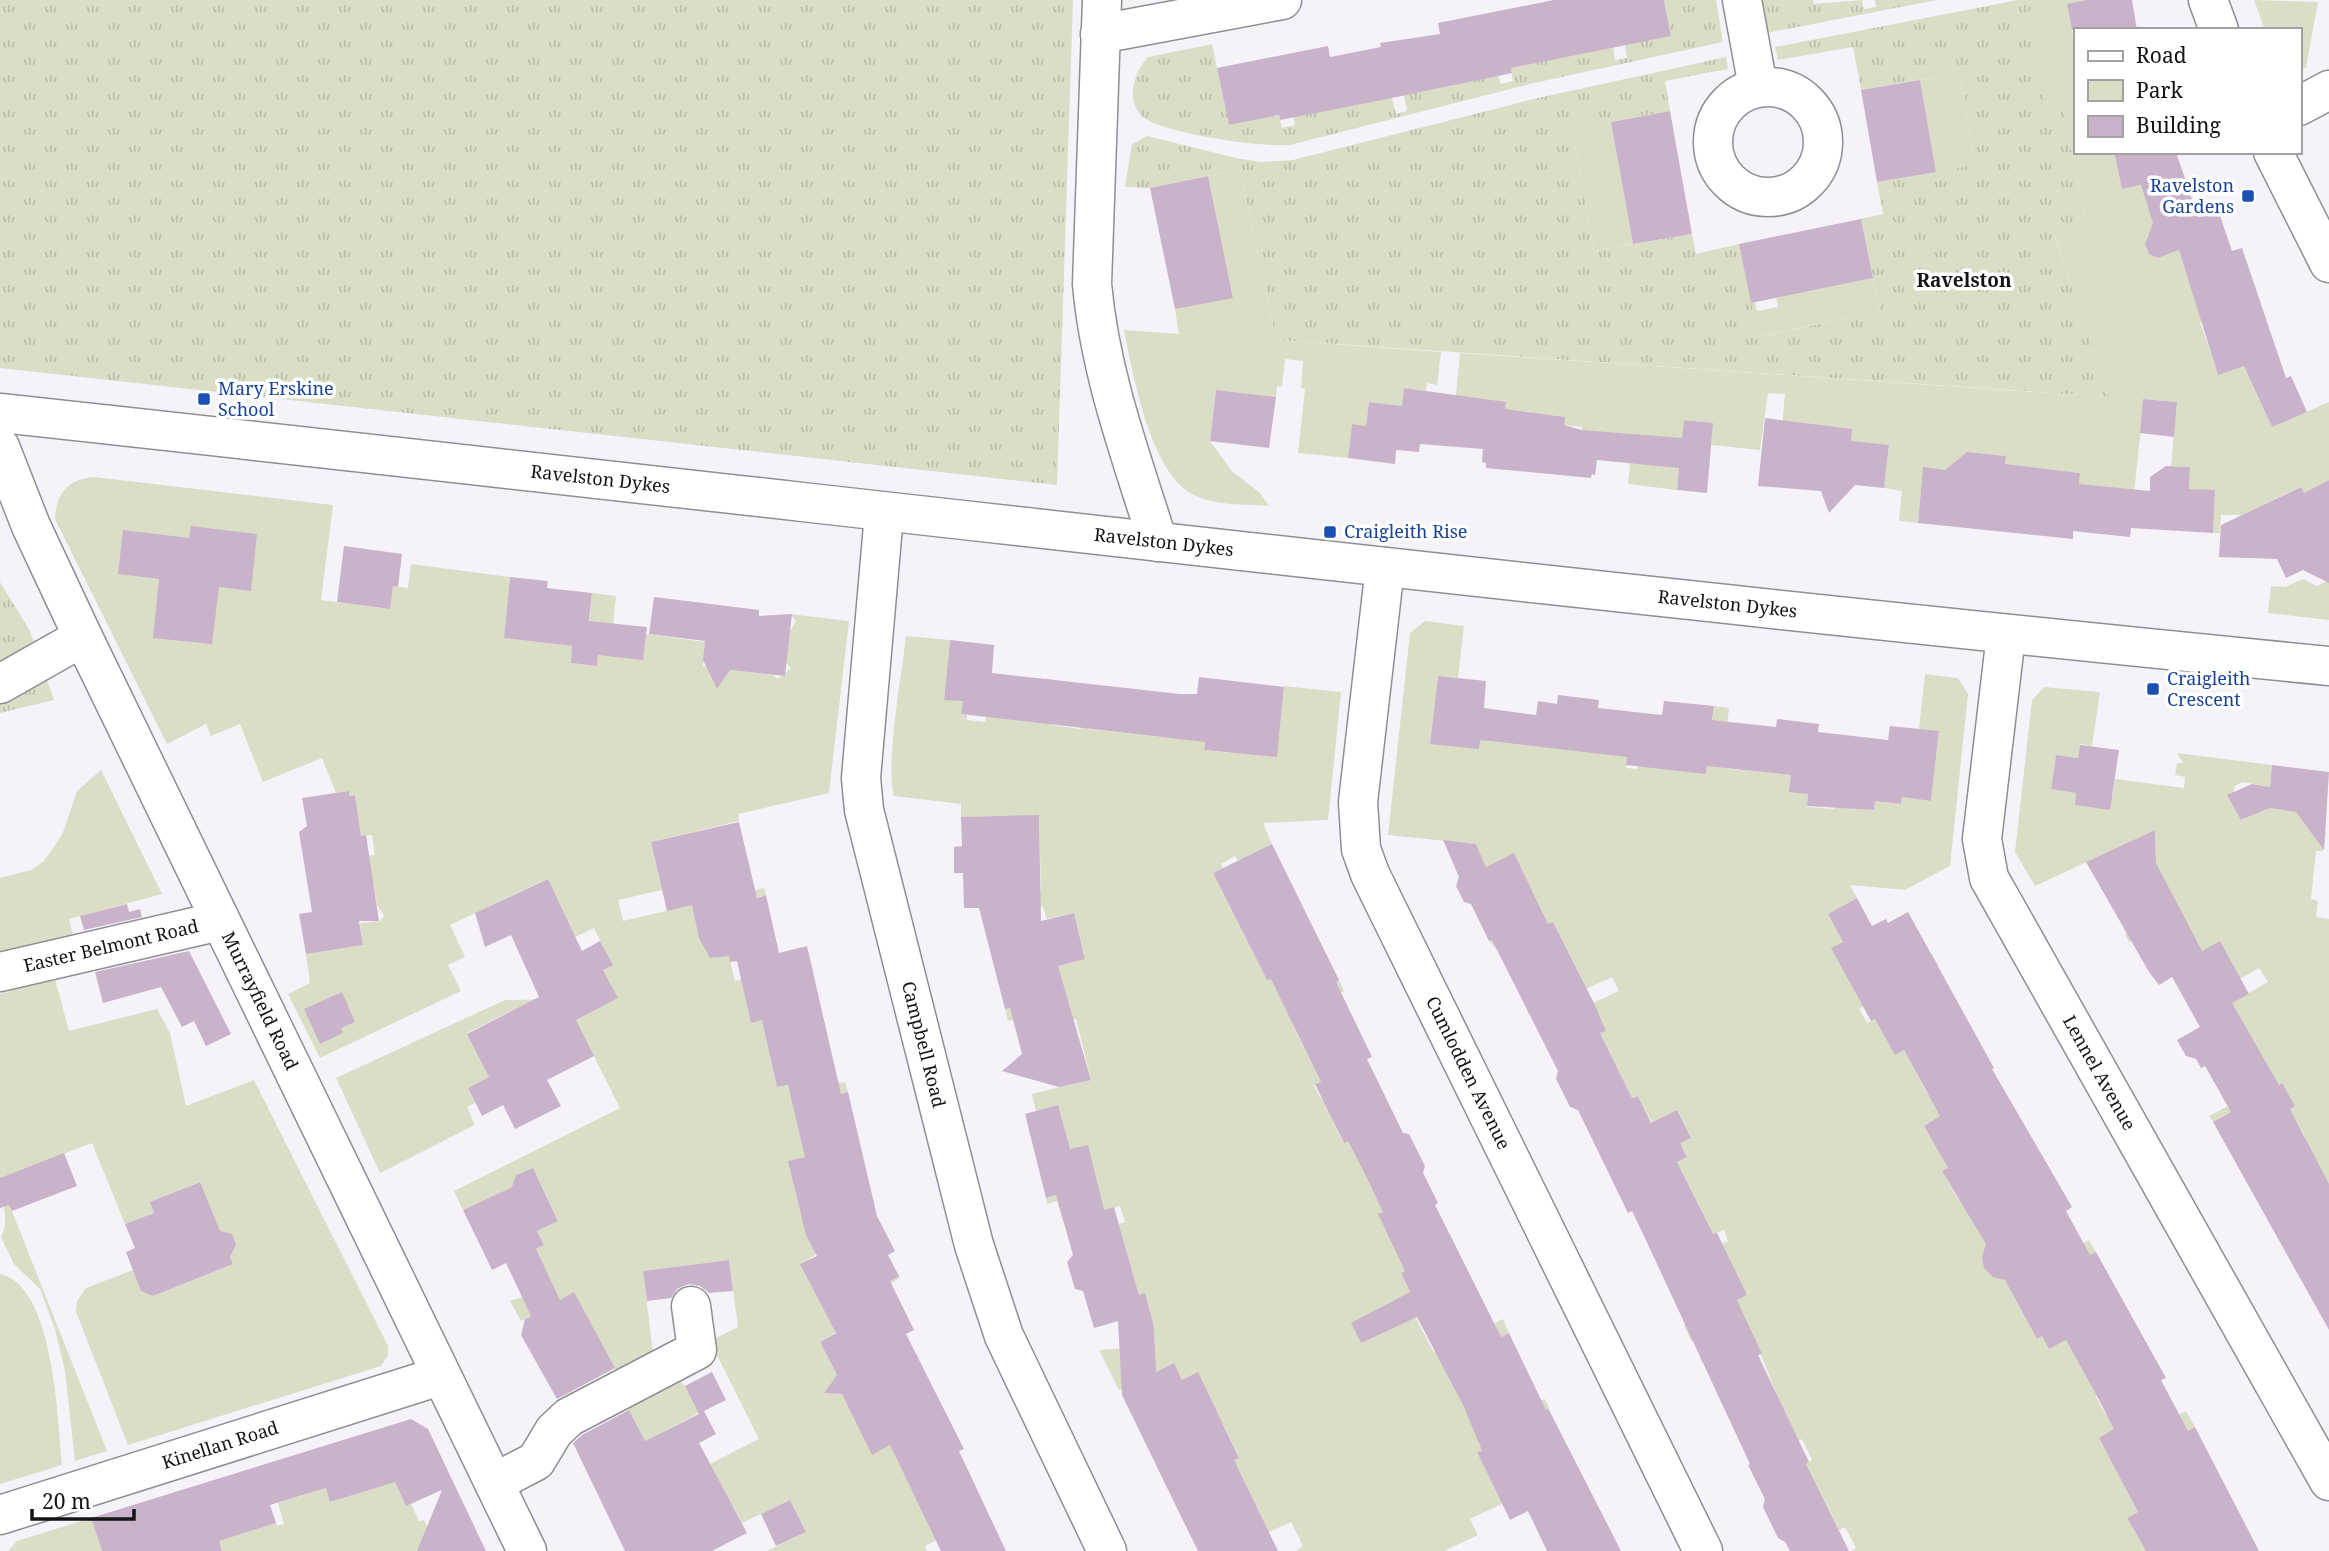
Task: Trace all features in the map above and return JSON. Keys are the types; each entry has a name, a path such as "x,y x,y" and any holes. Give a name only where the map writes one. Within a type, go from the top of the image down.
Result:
{"street":[{"path":"1158,542 1112,400 1096,319 1093,272 1101,17 1282,0"},
{"path":"1741,0 1758,87"},
{"path":"2208,0 2218,28"},
{"path":"2301,105 2329,90"},
{"path":"2274,154 2329,263"},
{"name":"Ravelston Dykes","path":"0,413 884,514 2006,635 2329,666"},
{"name":"Murrayfield Road","path":"0,447 31,526 83,637 527,1551"},
{"name":"Campbell Road","path":"884,514 862,768 864,810 974,1245 993,1306 1107,1551"},
{"name":"Cumlodden Avenue","path":"1385,567 1359,789 1358,827 1361,849 1370,874 1703,1551"},
{"name":"Lennel Avenue","path":"2006,635 1982,839 1989,878 2329,1482"},
{"path":"0,684 83,637"},
{"name":"Easter Belmont Road","path":"0,972 220,920"},
{"path":"494,1483 537,1461 554,1431 569,1417 697,1350 691,1306"},
{"name":"Kinellan Road","path":"0,1515 440,1376"}],"green space":[{"path":"0,0 1073,0 1057,485 0,368"},
{"path":"1664,0 1716,0 1723,42 1534,83 1290,145 1239,142 1164,127 1142,116 1136,109 1134,100 1133,91 1138,72 1148,57 1212,44 1229,125 1279,115 1282,128 1295,125 1292,112 1392,98 1396,114 1407,111 1404,95 1450,86 1497,71 1501,84 1513,81 1511,68 1613,47 1615,60 1627,58 1625,45 1671,35"},
{"path":"1760,0 1813,0 1814,4 1862,0 1864,9 1876,7 1875,0 1937,0 1766,33"},
{"path":"2018,0 2086,0 2028,12 2047,103 2062,100 2086,224 2055,236 2110,397 1276,340 1240,169 1150,188 1125,187 1132,144 1147,136 1236,158 1261,162 1293,160 1538,98 1726,57 1728,69 1665,81 1670,111 1572,129 1594,251 1692,234 1696,254 1739,244 1759,337 1880,311 1861,219 1883,214 1877,182 1975,164 1959,73 1861,90 1853,47 1778,60 1775,47"},
{"path":"2254,0 2318,2 2306,68 2301,68 2301,28 2264,28"},
{"path":"2067,4 2074,41 2074,154 2114,154 2122,189 2182,177 2156,231 2147,236 2146,248 2149,252 2157,256 2179,250 2195,299 2253,280 2260,302 2200,322 2218,374 2271,357 2256,392 2272,427 2329,402 2329,480 2304,493 2300,487 2242,515 2221,515 2220,533 2213,533 2215,491 2189,489 2190,467 2171,466 2177,402 2144,399 2133,503 2079,484 2080,473 2036,468 2001,502 2005,456 1968,452 1959,459 1958,471 1923,468 1918,523 1899,521 1902,491 1884,488 1889,446 1780,449 1785,394 1768,393 1760,450 1711,445 1713,423 1684,420 1677,490 1628,484 1633,434 1582,433 1582,427 1564,425 1564,417 1553,415 1552,423 1532,420 1533,412 1510,410 1454,416 1460,353 2109,397 2055,235 2086,224 2062,101 2046,103 2028,11"},
{"path":"1959,73 1975,165 1936,172 1920,80"},
{"path":"1611,122 1633,244 1594,251 1572,129"},
{"path":"1240,169 1276,340 1441,352 1437,385 1427,383 1426,391 1404,388 1402,406 1369,402 1366,426 1352,425 1348,458 1298,453 1305,389 1301,388 1303,361 1285,359 1282,387 1277,386 1276,397 1216,390 1210,441 1232,471 1260,493 1269,506 1202,499 1179,483 1166,466 1146,421 1124,330 1179,334 1175,309 1233,297 1208,176"},
{"path":"1873,278 1880,311 1758,337 1751,303 1755,302 1757,311 1778,307 1776,298"},
{"path":"85,478 333,505 321,600 389,609 393,586 408,588 411,564 510,577 504,638 572,646 571,663 597,666 601,630 589,628 592,593 616,596 610,656 646,634 705,642 703,666 707,667 712,678 724,679 730,670 773,675 778,679 791,668 786,663 790,631 796,621 790,614 849,621 829,793 738,814 739,821 651,842 662,890 618,900 623,921 764,888 766,895 694,912 708,954 714,958 728,953 735,981 811,963 813,970 753,984 747,1005 751,1022 772,1018 770,1056 777,1087 837,1078 839,1083 845,1082 848,1092 793,1105 797,1123 803,1122 811,1156 789,1161 801,1213 873,1197 874,1203 854,1216 821,1250 801,1264 826,1313 899,1276 900,1278 879,1292 841,1327 820,1342 838,1377 830,1384 835,1393 917,1354 919,1358 886,1374 872,1454 890,1445 937,1540 925,1546 927,1551 767,1551 806,1532 790,1500 742,1523 733,1506 724,1511 678,1480 759,1439 710,1341 738,1327 729,1260 643,1271 654,1361 621,1379 574,1293 521,1321 510,1301 523,1297 536,1249 544,1245 537,1231 558,1220 536,1174 528,1170 516,1175 514,1186 463,1210 454,1191 620,1108 578,1025 530,1049 511,1011 467,1033 489,1077 468,1088 475,1103 467,1107 475,1125 380,1173 336,1078 505,1000 617,998 603,970 612,965 594,928 575,937 547,879 450,925 465,957 448,965 461,991 320,1058 288,994 310,983 306,954 363,945 360,923 380,921 384,916 377,905 374,885 369,885 364,856 375,855 372,835 361,836 355,795 349,796 348,791 336,793 322,758 263,782 240,724 211,736 206,724 167,744 55,519 58,502 66,489"},
{"path":"2303,579 2317,586 2329,580 2329,620 2268,613 2271,586 2285,587"},
{"path":"0,582 30,631 54,700 0,713"},
{"path":"1425,621 1464,626 1458,678 1438,676 1430,743 1484,709 1486,741 1627,756 1626,768 1637,769 1638,758 1706,774 1714,706 1729,708 1723,768 1739,770 1742,739 1745,770 1791,775 1808,794 1807,807 1834,809 1841,750 1858,809 1874,810 1876,790 1882,802 1901,804 1902,797 1931,801 1939,732 1919,729 1925,674 1958,678 1968,694 1950,866 1905,890 1850,885 1857,898 1828,914 1843,942 1832,948 1857,995 1932,954 1938,965 1859,1009 1867,1023 1875,1019 1904,1050 1928,1095 1943,1087 1983,1092 1924,1126 1948,1168 1942,1171 1958,1199 1995,1179 1981,1234 1987,1246 1982,1257 1988,1273 2004,1278 2008,1284 2089,1240 2096,1252 2014,1297 2037,1338 2042,1336 2049,1349 2066,1340 2112,1388 2096,1397 2106,1415 2123,1407 2130,1421 2099,1438 2107,1453 2186,1411 2195,1427 2116,1470 2138,1512 2127,1518 2143,1546 2180,1551 1851,1551 1856,1548 1845,1527 1839,1530 1806,1464 1812,1460 1802,1439 1769,1455 1777,1395 1754,1337 1702,1362 1700,1359 1742,1338 1734,1321 1691,1341 1684,1325 1747,1295 1719,1245 1728,1241 1724,1230 1693,1244 1651,1251 1647,1242 1703,1214 1677,1162 1687,1157 1683,1148 1665,1150 1691,1137 1677,1110 1652,1123 1638,1096 1632,1098 1600,1033 1605,1031 1593,1003 1619,991 1612,977 1529,1015 1527,1011 1584,983 1553,922 1497,950 1489,941 1543,914 1514,854 1486,867 1476,844 1388,835 1410,633"},
{"path":"906,636 950,640 944,699 963,701 961,714 967,715 967,720 985,722 986,716 1041,722 1046,678 1055,680 1051,725 1081,729 1085,691 1092,692 1088,729 1161,737 1208,710 1204,750 1230,753 1232,732 1279,737 1284,686 1341,692 1328,820 1263,823 1272,844 1238,861 1235,856 1221,864 1223,868 1213,873 1267,980 1278,975 1306,996 1339,980 1344,991 1293,1025 1321,1082 1314,1085 1320,1098 1365,1076 1346,1117 1334,1123 1343,1142 1348,1141 1445,1236 1450,1234 1456,1246 1401,1273 1410,1292 1405,1322 1416,1318 1434,1353 1503,1319 1509,1333 1447,1362 1476,1431 1545,1399 1549,1408 1478,1442 1482,1451 1478,1453 1502,1504 1470,1519 1478,1535 1444,1551 1296,1551 1303,1546 1291,1522 1262,1535 1259,1512 1239,1471 1213,1482 1199,1478 1239,1457 1223,1424 1212,1429 1198,1373 1182,1380 1174,1363 1119,1390 1099,1350 1155,1346 1154,1330 1132,1331 1139,1295 1119,1224 1125,1222 1120,1206 1063,1221 1057,1201 1047,1204 1046,1198 1079,1189 1069,1149 1048,1131 1030,1136 1029,1132 1062,1124 1058,1106 1036,1111 1032,1094 1091,1079 1076,1019 1043,1027 1040,1014 1008,1021 1005,1009 1065,994 1058,966 1085,958 1074,913 1047,919 1043,907 1011,908 1041,890 1039,816 961,817 961,804 894,796 893,741"},
{"path":"2044,687 2100,692 2092,746 2080,744 2078,758 2056,755 2051,789 2076,793 2075,805 2098,796 2112,798 2115,779 2184,788 2185,777 2175,775 2177,763 2183,763 2177,753 2272,765 2270,787 2242,782 2235,786 2231,802 2242,820 2270,808 2305,813 2304,823 2310,831 2326,833 2323,851 2316,851 2311,899 2318,901 2316,917 2329,919 2329,1192 2321,1170 2295,1142 2305,1136 2294,1117 2283,1122 2282,1083 2213,1122 2209,1116 2228,1106 2222,1097 2270,1069 2216,1012 2268,982 2259,968 2207,998 2200,953 2178,914 2129,942 2125,934 2178,906 2152,856 2156,854 2155,830 2035,886 2015,852 2032,700"},
{"path":"101,770 162,894 69,919 74,940 0,963 0,878 31,870 44,861 62,835 77,791"},
{"path":"55,979 69,1031 157,1009 170,1033 186,1106 254,1080 388,1346 388,1355 381,1366 128,1445 76,1312 77,1301 86,1288 141,1267 141,1290 153,1296 233,1264 230,1256 236,1245 232,1235 219,1231 199,1182 151,1202 154,1213 125,1224 92,1143 0,1178 0,994"},
{"path":"0,1181 107,1451 75,1461 65,1371 55,1329 40,1289 14,1264 1,1237 5,1216"},
{"path":"0,1274 18,1284 32,1302 42,1328 55,1388 62,1465 0,1484"},
{"path":"673,1374 685,1386 699,1413 645,1441 628,1408 570,1437"},
{"path":"345,1439 355,1451 397,1473 396,1484 406,1505 411,1504 419,1521 424,1520 433,1538 420,1544 418,1551 222,1551 211,1543 276,1523 277,1526 284,1524 278,1503 326,1488 331,1502 362,1492"},
{"path":"91,1518 102,1551 8,1551 17,1541"}],"building":[{"path":"1554,0 1664,0 1671,36 1511,68 1512,73 1392,98 1280,120 1279,115 1229,125 1217,68 1328,46 1330,57 1381,47 1380,43 1440,34 1438,23"},
{"path":"2086,0 2132,0 2137,28 2072,30 2067,4"},
{"path":"1920,80 1936,172 1877,182 1861,90"},
{"path":"1670,111 1692,234 1633,244 1611,122"},
{"path":"2114,154 2177,154 2198,217 2218,210 2232,251 2242,248 2286,378 2291,376 2307,412 2272,427 2244,366 2218,375 2179,250 2158,258 2149,254 2145,244 2153,223 2141,185 2122,189"},
{"path":"1208,176 1233,298 1175,309 1150,188"},
{"path":"1861,219 1873,278 1751,303 1739,244"},
{"path":"1404,388 1506,402 1505,409 1565,417 1564,425 1582,430 1682,438 1684,420 1713,423 1707,493 1677,490 1679,468 1597,460 1595,475 1592,474 1591,478 1486,468 1486,463 1482,462 1483,449 1420,444 1419,452 1396,450 1395,464 1348,458 1352,424 1366,426 1369,402 1402,406"},
{"path":"1216,390 1276,397 1269,448 1210,441"},
{"path":"2143,399 2177,402 2174,437 2140,433"},
{"path":"1765,418 1852,429 1851,441 1889,445 1884,488 1855,485 1829,513 1821,491 1758,486"},
{"path":"1967,452 2006,456 2005,464 2080,473 2079,484 2150,491 2150,477 2166,466 2190,467 2189,489 2215,490 2213,533 2131,528 2130,537 2073,531 2073,539 1918,523 1923,467 1945,470"},
{"path":"2329,480 2329,583 2303,570 2286,578 2277,559 2219,557 2221,525 2301,487 2304,493"},
{"path":"191,526 257,534 251,591 219,587 212,644 153,638 159,579 118,574 123,530 189,538"},
{"path":"344,546 402,554 398,587 393,586 390,609 337,602"},
{"path":"510,577 548,581 547,588 592,593 589,621 647,627 643,660 598,655 597,666 571,663 572,646 504,638"},
{"path":"654,597 759,610 759,616 792,614 785,676 730,670 717,689 703,660 705,641 649,634"},
{"path":"950,640 994,645 992,673 1180,694 1197,694 1199,677 1284,687 1277,757 1204,750 1205,742 961,714 963,701 944,700"},
{"path":"1438,676 1486,681 1484,708 1536,715 1538,701 1557,704 1558,695 1599,700 1598,708 1662,715 1664,701 1714,706 1712,720 1776,727 1777,719 1819,724 1818,732 1888,740 1890,726 1939,731 1931,801 1902,797 1901,804 1875,801 1874,810 1807,806 1808,794 1789,792 1791,775 1707,766 1706,774 1626,765 1627,757 1480,740 1479,749 1430,744"},
{"path":"2080,745 2119,750 2110,810 2075,805 2076,793 2051,789 2056,755 2078,758"},
{"path":"2272,765 2329,772 2324,850 2296,812 2270,808 2241,820 2227,795 2252,784 2270,787"},
{"path":"349,791 349,796 355,795 361,836 366,835 379,921 359,921 363,945 306,954 299,914 312,912 299,832 307,826 302,798"},
{"path":"1039,815 1041,921 1074,913 1085,959 1058,966 1091,1080 1059,1087 1002,1071 1022,1054 1010,1008 1005,1009 979,908 964,908 963,873 954,873 954,847 962,846 961,817"},
{"path":"739,822 757,898 766,895 779,953 807,946 841,1094 848,1092 877,1216 895,1251 888,1255 899,1276 890,1281 914,1330 906,1334 964,1449 959,1451 1006,1551 941,1551 890,1445 872,1455 842,1394 824,1393 837,1375 820,1342 836,1333 800,1264 817,1256 806,1235 788,1161 805,1157 788,1085 777,1087 762,1020 751,1023 737,961 730,962 729,956 710,958 699,938 692,905 667,911 651,842"},
{"path":"2155,830 2156,863 2202,951 2220,941 2249,994 2232,1003 2279,1085 2282,1083 2295,1106 2290,1109 2329,1184 2329,1330 2213,1122 2231,1112 2205,1066 2201,1068 2196,1059 2186,1056 2177,1040 2200,1027 2172,977 2159,985 2149,972 2086,862"},
{"path":"1443,840 1476,844 1486,867 1514,853 1548,924 1553,922 1594,1003 1606,1031 1600,1033 1632,1098 1638,1096 1651,1123 1677,1110 1691,1138 1680,1143 1687,1157 1677,1162 1713,1234 1717,1233 1747,1295 1737,1300 1762,1354 1758,1355 1809,1462 1806,1464 1849,1551 1790,1551 1785,1542 1778,1538 1763,1507 1765,1499 1748,1465 1750,1464 1644,1236 1632,1211 1628,1213 1578,1110 1570,1107 1556,1079 1558,1071 1492,940 1489,941 1471,904 1464,902 1456,886 1459,877"},
{"path":"1272,844 1339,980 1336,982 1372,1057 1367,1059 1403,1133 1409,1134 1425,1166 1423,1173 1438,1203 1435,1205 1501,1337 1509,1333 1546,1410 1548,1408 1621,1551 1547,1551 1528,1511 1510,1520 1477,1452 1482,1451 1464,1407 1417,1317 1361,1343 1351,1323 1410,1292 1401,1273 1405,1271 1378,1214 1383,1212 1348,1141 1344,1143 1315,1084 1321,1082 1271,979 1267,980 1213,873"},
{"path":"548,879 582,951 600,941 613,965 603,970 618,998 576,1020 594,1056 547,1080 561,1106 515,1129 503,1105 482,1116 468,1088 489,1077 467,1034 539,997 511,935 485,947 475,913"},
{"path":"1857,898 1872,926 1886,919 1888,923 1908,912 1994,1068 1992,1069 2072,1207 2066,1211 2090,1255 2096,1252 2166,1378 2161,1380 2188,1431 2195,1427 2259,1551 2146,1551 2127,1518 2138,1512 2099,1438 2114,1429 2097,1396 2066,1340 2049,1349 2042,1336 2037,1339 2005,1280 1993,1277 1984,1268 1982,1257 1986,1244 1942,1171 1948,1168 1924,1126 1940,1116 1904,1050 1895,1055 1875,1019 1871,1021 1831,948 1843,942 1828,914"},
{"path":"127,904 129,912 140,909 142,917 84,930 80,916"},
{"path":"189,951 231,1034 206,1046 194,1021 182,1027 161,987 103,1003 95,972"},
{"path":"342,992 355,1022 341,1028 343,1033 320,1044 304,1009"},
{"path":"1058,1105 1070,1149 1088,1145 1104,1210 1114,1207 1139,1295 1145,1293 1154,1327 1156,1372 1174,1363 1182,1380 1198,1372 1239,1458 1234,1460 1278,1551 1198,1551 1122,1395 1118,1321 1094,1328 1083,1291 1075,1289 1067,1262 1073,1255 1056,1195 1046,1198 1025,1114"},
{"path":"64,1153 77,1186 12,1211 9,1205 0,1208 0,1178"},
{"path":"533,1168 558,1221 537,1231 544,1245 536,1249 560,1300 574,1292 615,1368 557,1399 521,1335 525,1319 531,1316 506,1263 492,1270 463,1210 512,1187 516,1175"},
{"path":"200,1182 220,1231 232,1234 236,1245 230,1257 233,1264 153,1296 141,1291 126,1252 135,1248 125,1224 154,1213 150,1202"},
{"path":"729,1260 733,1291 709,1293 700,1286 689,1284 677,1289 671,1298 647,1301 643,1271"},
{"path":"712,1372 726,1400 704,1411 716,1434 699,1443 747,1533 712,1551 625,1551 573,1443 582,1435 629,1410 645,1441 699,1414 685,1386"},
{"path":"411,1419 428,1429 486,1551 417,1551 442,1490 406,1506 395,1482 330,1502 326,1488 270,1505 276,1523 219,1541 222,1551 102,1551 91,1518"},
{"path":"790,1500 806,1532 776,1546 761,1514"}],"place":[{"name":"Ravelston Gardens","path":"2248,196"},
{"name":"Mary Erskine School","path":"204,399"},
{"name":"Craigleith Rise","path":"1330,532"},
{"name":"Craigleith Crescent","path":"2153,689"}],"district":[{"name":"Ravelston","path":"1964,280"}]}
